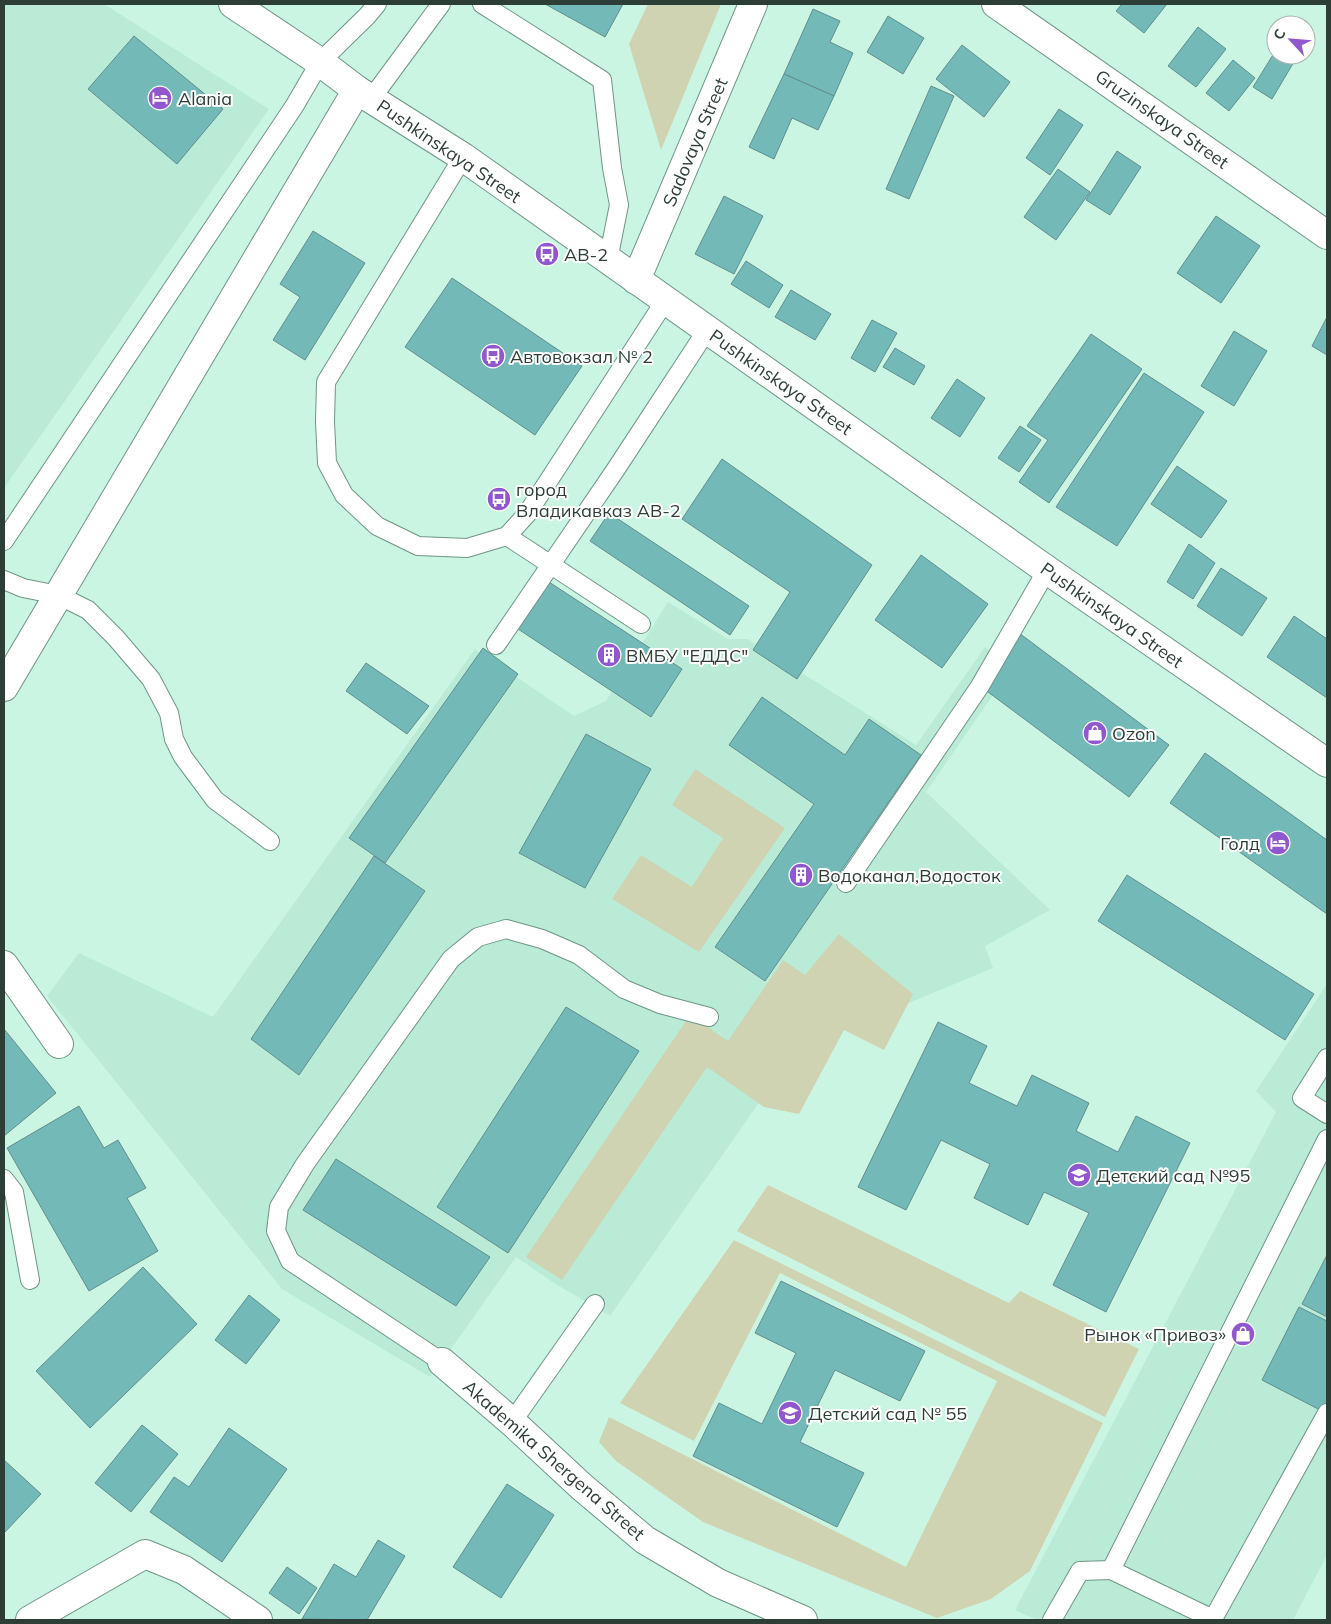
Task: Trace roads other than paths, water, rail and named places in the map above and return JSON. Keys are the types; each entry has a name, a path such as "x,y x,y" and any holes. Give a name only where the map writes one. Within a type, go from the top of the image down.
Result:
{"street":[{"name":"Pushkinskaya Street","path":"233,4 320,62 364,95 463,157 1047,570 1327,763"},
{"name":"Sadovaya Street","path":"636,280 753,4"},
{"name":"Gruzinskaya Street","path":"996,4 1327,235"},
{"path":"4,687 58,595 364,95"},
{"path":"4,966 59,1044"},
{"name":"Akademika Shergena Street","path":"442,1362 512,1422 582,1487 645,1540 718,1584 803,1620"},
{"path":"30,1620 145,1554 184,1570 258,1620"}],"lane":[{"path":"4,541 295,105 320,62 367,16 376,4"},
{"path":"364,95 441,4"},
{"path":"482,4 602,80 612,168 619,205 608,260"},
{"path":"463,157 326,382 326,463 344,495 377,526 418,546 467,548 508,536 527,514 665,301"},
{"path":"496,646 616,469 707,330"},
{"path":"508,536 641,624"},
{"path":"846,883 980,686 1047,570"},
{"path":"4,580 23,588 58,595 88,610 151,679 169,713 174,739 183,757 215,800 270,842"},
{"path":"442,1362 290,1261 276,1231 279,1207 305,1164 451,959 478,937 506,929 542,939 579,955 624,989 660,1004 709,1016"},
{"path":"1327,1058 1302,1098 1327,1114"},
{"path":"1111,1570 1327,1139"},
{"path":"4,1180 14,1192 30,1280"},
{"path":"512,1422 595,1304"},
{"path":"1052,1620 1080,1571 1111,1570 1212,1619 1327,1413"}],"place":[{"name":"Alania","path":"160,98"},
{"name":"АВ-2","path":"547,254"},
{"name":"Автовокзал № 2","path":"493,356"},
{"name":"город Владикавказ АВ-2","path":"499,499"},
{"name":"ВМБУ \"ЕДДС\"","path":"609,655"},
{"name":"Ozon","path":"1095,733"},
{"name":"Голд","path":"1278,843"},
{"name":"Водоканал,Водосток","path":"801,875"},
{"name":"Детский сад №95","path":"1079,1175"},
{"name":"Рынок «Привоз»","path":"1243,1334"},
{"name":"Детский сад № 55","path":"790,1413"}]}
